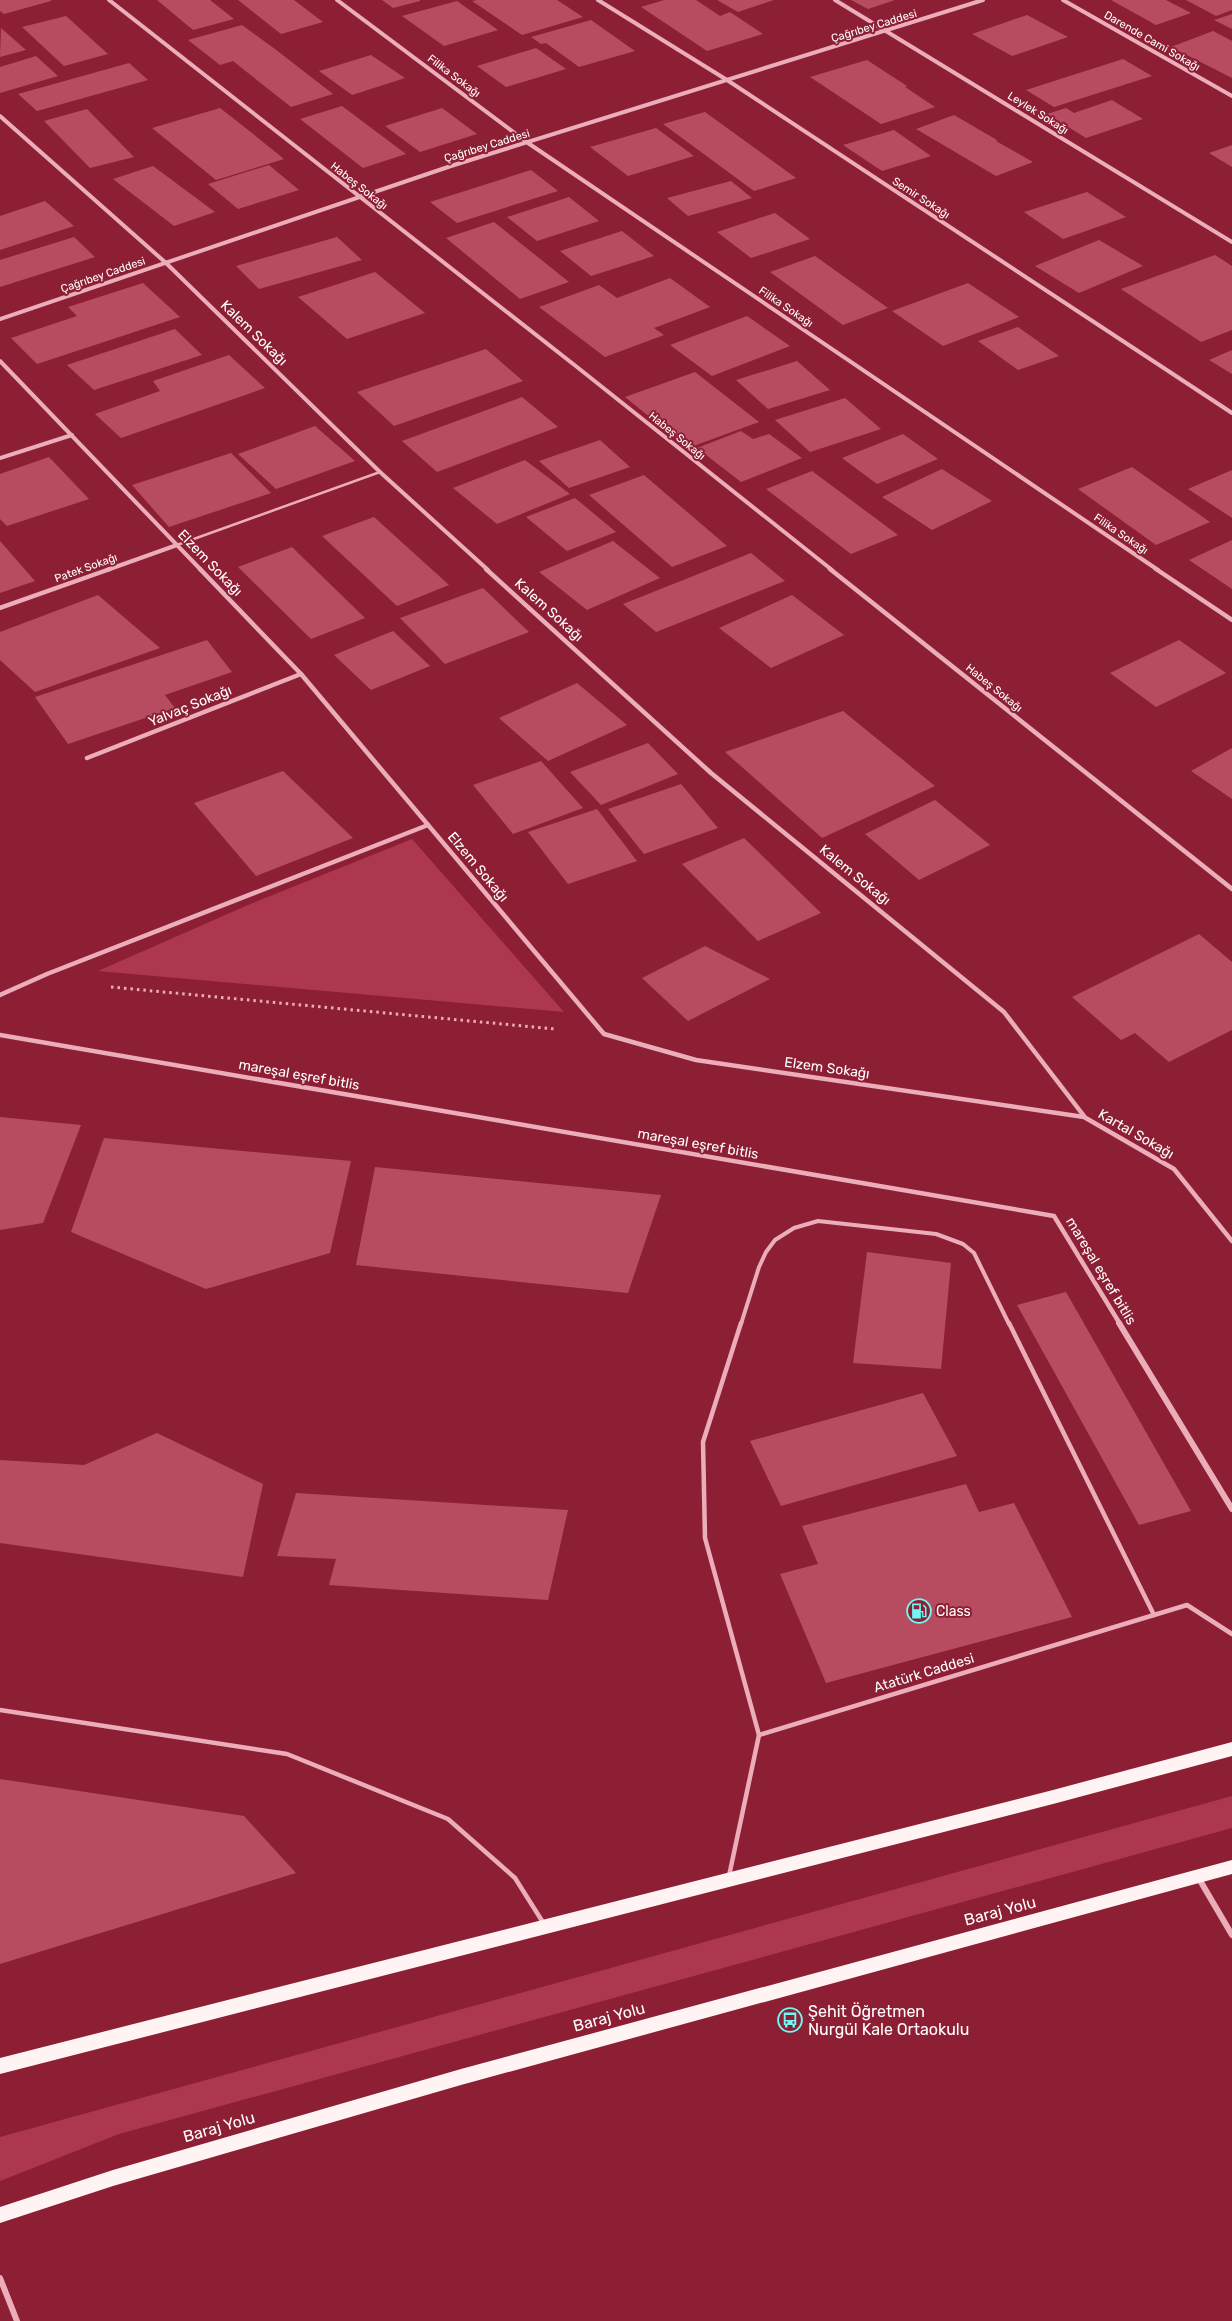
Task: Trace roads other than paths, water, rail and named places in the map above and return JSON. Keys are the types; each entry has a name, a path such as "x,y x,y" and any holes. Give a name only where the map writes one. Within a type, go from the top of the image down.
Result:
{"main road":[{"path":"0,2066 1232,1749"},
{"name":"Baraj Yolu","path":"0,2216 113,2178 461,2077 1232,1867"}],"street":[{"name":"Habeş Sokağı","path":"109,0 592,380 1232,889"},
{"name":"Filika Sokağı","path":"336,0 528,142 1232,620"},
{"name":"Semir Sokağı","path":"598,0 727,80 1232,413"},
{"name":"Leylek Sokağı","path":"836,0 888,30 1232,242"},
{"name":"Çağrıbey Caddesi","path":"0,319 528,142 983,0"},
{"name":"Darende Cami Sokağı","path":"1063,0 1232,96"},
{"name":"Kalem Sokağı","path":"0,116 166,263 380,472 711,773 1004,1012 1084,1117"},
{"name":"Elzem Sokağı","path":"0,361 301,674 604,1034 696,1060 1084,1117"},
{"path":"0,458 72,435"},
{"name":"Patek Sokağı","path":"0,608 177,545"},
{"name":"Yalvaç Sokağı","path":"87,758 301,674"},
{"path":"0,995 47,974 428,824"},
{"name":"mareşal eşref bitlis","path":"0,1035 1054,1216 1232,1509"},
{"name":"Kartal Sokağı","path":"1084,1117 1174,1169 1232,1241"},
{"path":"1197,1876 1232,1935"},
{"path":"0,2278 17,2321"}],"lane":[{"path":"177,545 380,472"},
{"path":"728,1880 759,1735 705,1538 703,1442 762,1260 776,1240 794,1228 818,1221 936,1234 964,1244 974,1253 1154,1615"},
{"name":"Atatürk Caddesi","path":"759,1735 1187,1605 1232,1634"},
{"path":"0,1710 287,1754 448,1819 515,1878 545,1926"}],"place":[{"name":"Class","path":"919,1611"},
{"name":"Şehit Öğretmen Nurgül Kale Ortaokulu","path":"790,2020"}]}
